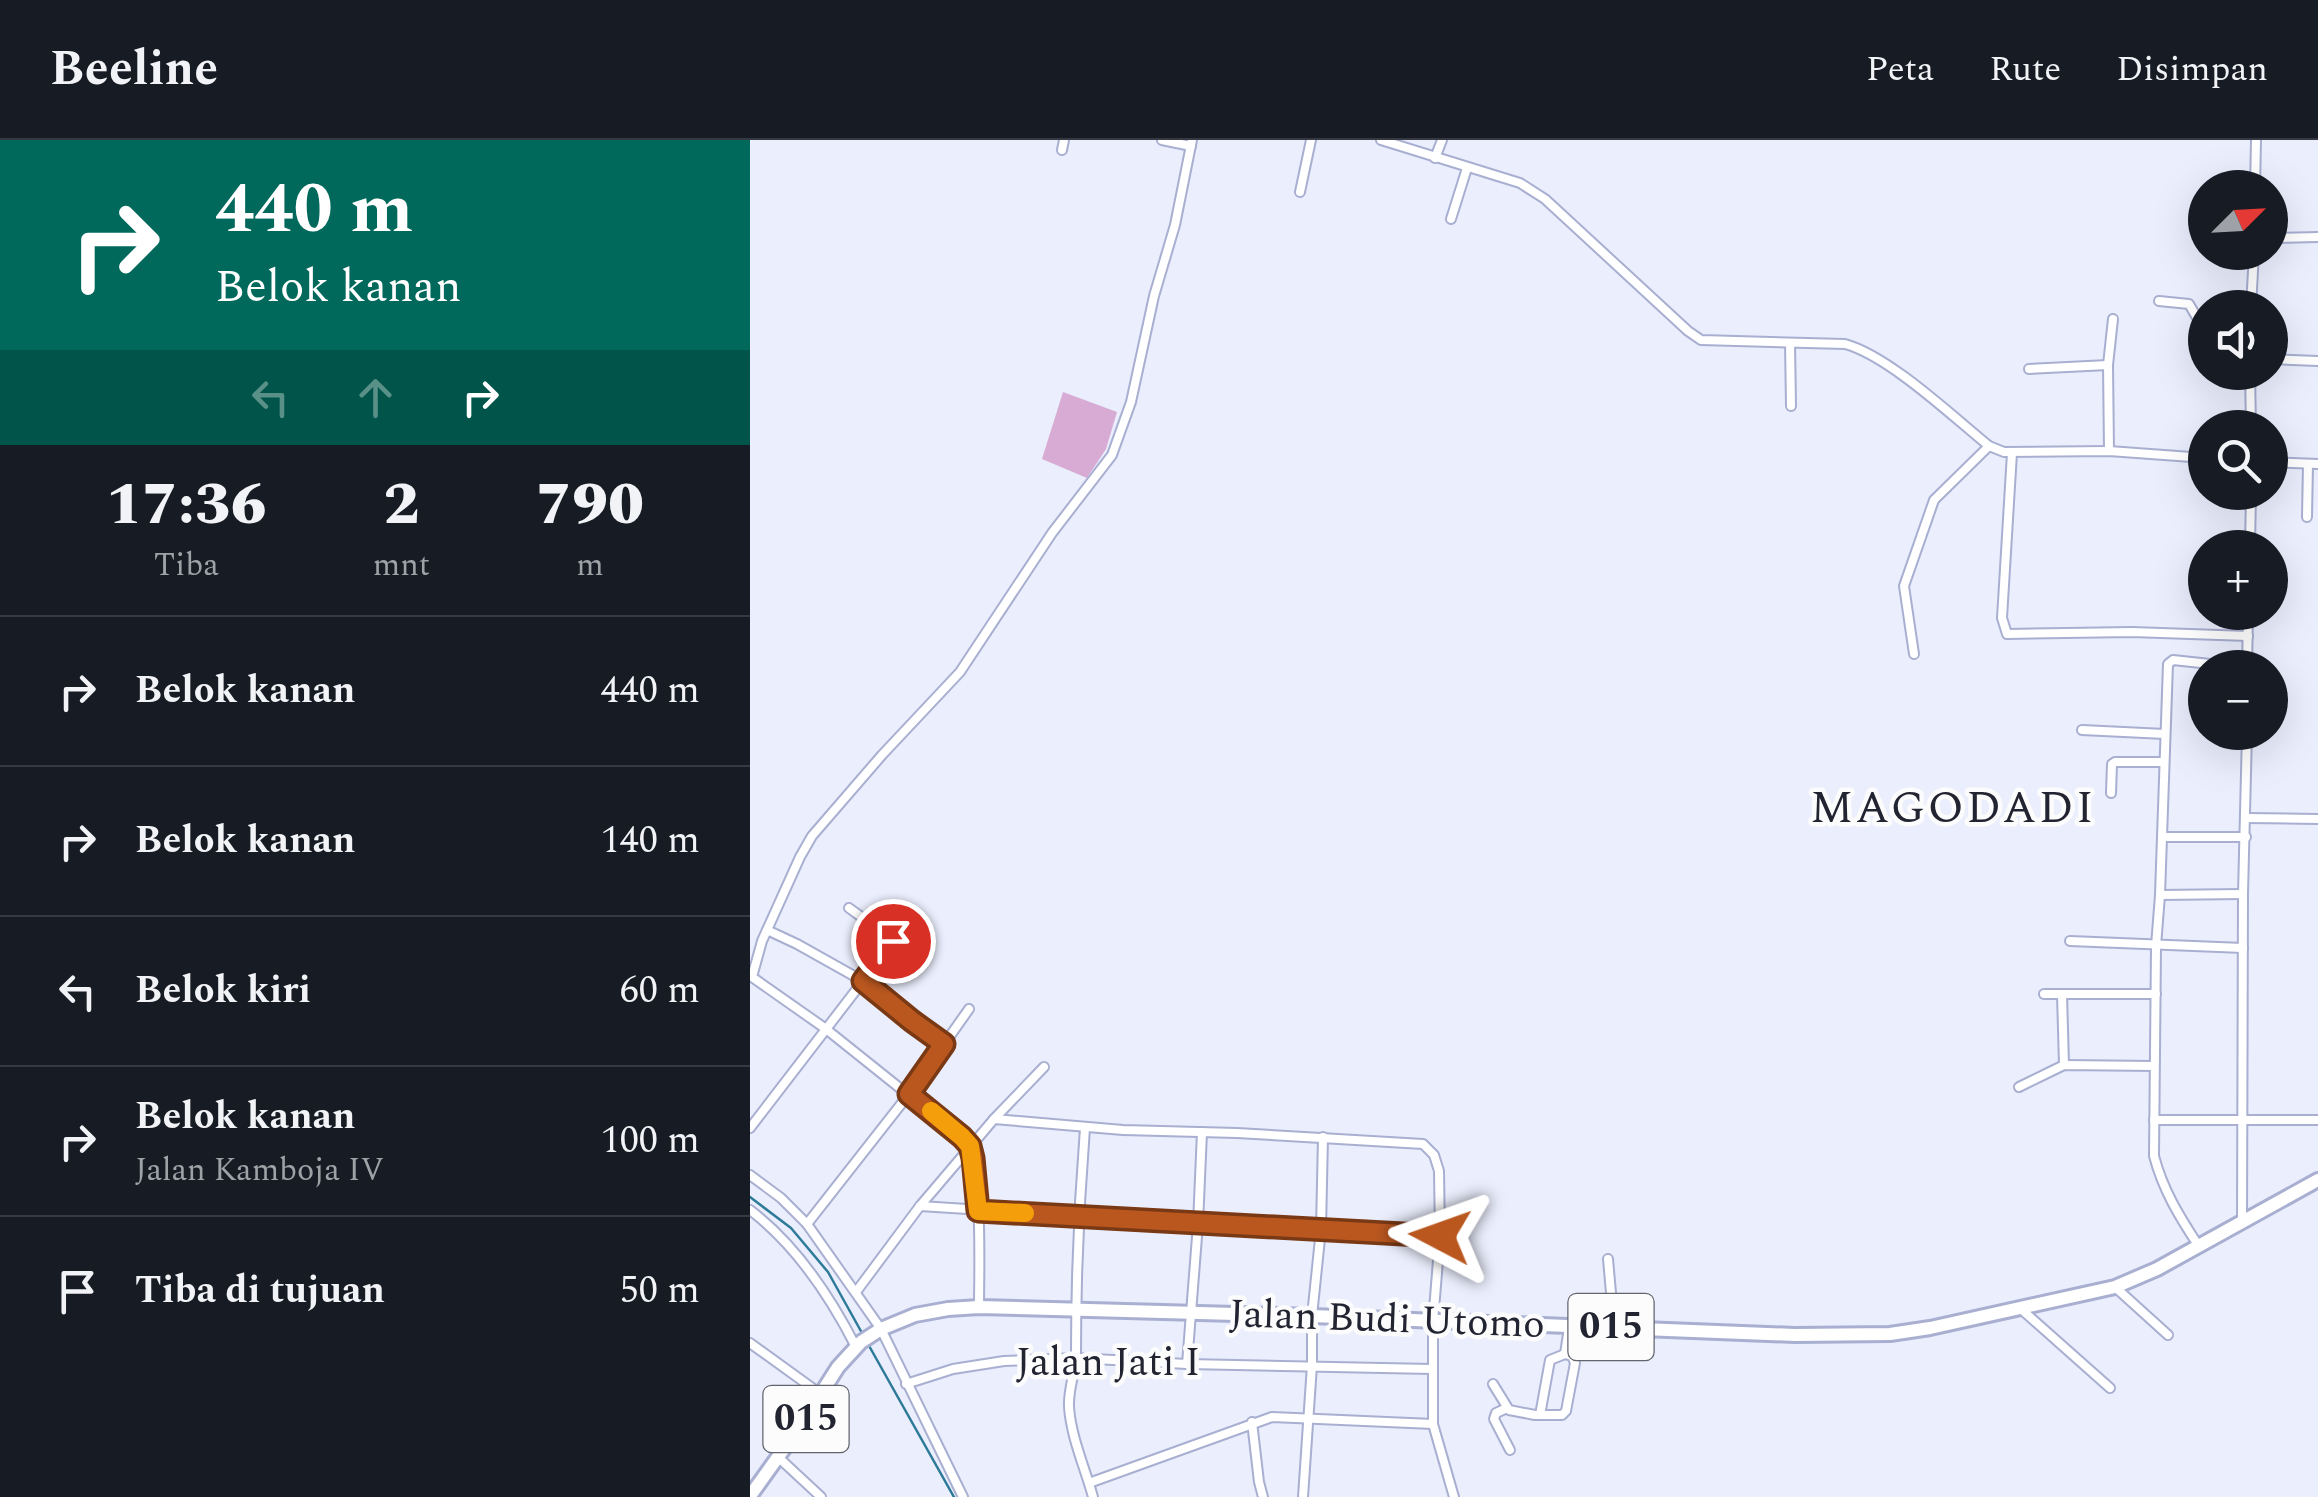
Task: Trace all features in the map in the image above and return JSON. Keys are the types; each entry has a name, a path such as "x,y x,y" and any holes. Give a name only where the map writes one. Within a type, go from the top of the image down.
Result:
{"main road":[{"name":"Jalan Budi Utomo","path":"750,1496 858,1344 879,1331 932,1311 979,1307 1074,1309 1852,1336 1930,1328 2115,1287 2317,1181"}],"street":[{"path":"979,1307 978,1211 970,1146 826,1029 751,979 767,930 812,836 960,672 1052,533 1112,455 1131,402 1191,143 1162,140"},
{"path":"1300,192 1311,140"},
{"path":"1381,140 1402,143 1435,158 1520,184 1545,199 1698,338 1845,344 1894,371 1989,446 2012,453 2109,451 2188,457"},
{"path":"1435,158 1442,140"},
{"path":"2256,140 2256,170"},
{"path":"1451,219 1467,168"},
{"path":"2288,238 2318,237"},
{"path":"2159,301 2188,304"},
{"path":"2109,451 2108,365 2113,319"},
{"path":"1790,343 1792,406"},
{"path":"2288,359 2318,360"},
{"path":"2029,369 2108,365"},
{"path":"1914,654 1904,586 1934,500 1989,446"},
{"path":"2012,453 2002,618 2007,634 2132,632 2248,636"},
{"path":"2288,463 2313,464 2308,518"},
{"path":"2248,630 2248,650"},
{"path":"2188,662 2172,660 2168,664 2156,946 2154,1156 2168,1198 2198,1245"},
{"path":"2082,730 2166,734"},
{"path":"2242,1222 2247,750"},
{"path":"2111,793 2115,762 2164,762"},
{"path":"2246,818 2318,818"},
{"path":"2162,838 2246,837"},
{"path":"2160,895 2243,894"},
{"path":"750,1128 893,941 849,908"},
{"path":"767,930 863,981 944,1044"},
{"path":"2070,941 2243,948"},
{"path":"2044,994 2156,994"},
{"path":"2062,994 2064,1065"},
{"path":"807,1224 909,1094 969,1009"},
{"path":"2019,1087 2064,1065 2154,1066"},
{"path":"856,1292 970,1146 1044,1067"},
{"path":"994,1119 1085,1128 1414,1142 1429,1148 1439,1171 1440,1236 1432,1322 1433,1424 1454,1497"},
{"path":"2154,1120 2318,1120"},
{"path":"1085,1128 1074,1309 1076,1358 1069,1412 1092,1497"},
{"path":"1187,1364 1202,1132"},
{"path":"1303,1497 1312,1316 1321,1229 1323,1137"},
{"path":"750,1175 807,1224 856,1292 963,1497"},
{"path":"920,1206 1440,1236"},
{"path":"750,1210 810,1271 858,1344"},
{"path":"1608,1259 1614,1328"},
{"path":"2115,1287 2168,1335"},
{"path":"2021,1309 2110,1388"},
{"path":"1565,1354 1569,1327"},
{"path":"750,1343 822,1395"},
{"path":"1510,1450 1494,1418 1496,1413 1507,1408 1540,1415 1566,1411 1575,1363 1572,1356 1565,1354 1550,1360 1540,1415"},
{"name":"Jalan Jati I","path":"906,1384 953,1369 1004,1361 1076,1358 1432,1369"},
{"path":"1493,1384 1507,1408"},
{"path":"1089,1483 1272,1417 1433,1424"},
{"path":"1252,1422 1263,1497"},
{"path":"778,1457 822,1497"}],"shaded area":[{"path":"1063,392 1117,412 1106,449 1087,478 1042,459"}],"waterway":[{"path":"750,1197 791,1228 828,1272 862,1333"},
{"path":"868,1344 954,1497"}],"slow traffic":[{"path":"931,1111 970,1146 978,1211 1025,1213"}],"district":[{"name":"MAGODADI","path":"1953,808"}],"route":[{"path":"893,941 863,981 944,1044 909,1094 970,1146 978,1211 1440,1236"}]}
